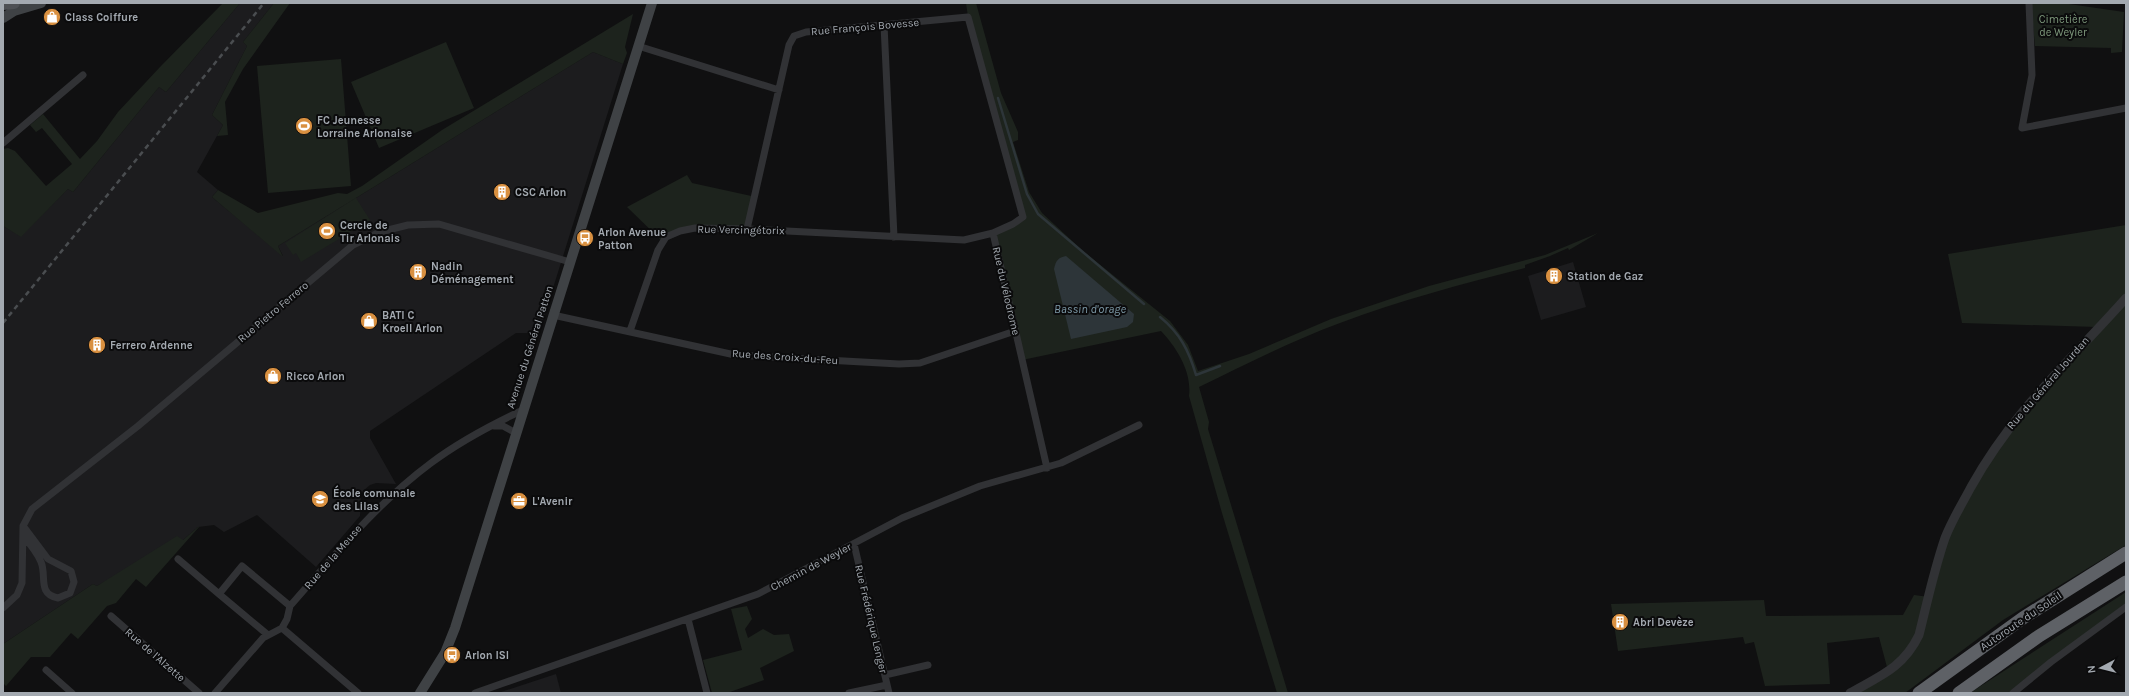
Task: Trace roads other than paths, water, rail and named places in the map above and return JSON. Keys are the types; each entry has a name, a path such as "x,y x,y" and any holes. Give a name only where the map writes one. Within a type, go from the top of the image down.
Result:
{"highway":[{"name":"Autoroute du Soleil","path":"1919,693 2023,618 2126,553"},
{"name":"Autoroute du Soleil","path":"1959,693 2039,636 2126,582"}],"main road":[{"path":"3,4 15,3"},
{"path":"3,14 15,3"},
{"path":"3,18 14,11 41,3"},
{"name":"Avenue du Général Patton","path":"420,693 445,653 455,628 652,3"}],"street":[{"path":"2029,3 2032,75 2022,128 2126,108"},
{"name":"Rue François Bovesse","path":"748,229 789,45 794,36 806,32 968,17"},
{"name":"Rue du Vélodrome","path":"968,17 1023,217 1013,224 993,233 1047,468"},
{"path":"884,25 894,237"},
{"path":"638,46 779,90"},
{"path":"3,143 83,75"},
{"name":"Rue Pietro Ferrero","path":"3,608 17,595 22,583 23,526 32,509 133,430 353,245 380,232 408,225 439,224 570,262"},
{"name":"Rue Vercingétorix","path":"630,331 658,250 666,237 680,231 695,228 748,229 964,240 993,233"},
{"name":"Rue du Général Jourdan","path":"1850,693 1903,661 1912,649 1919,635 1945,538 1957,512 1980,471 2009,427 2026,405 2126,298"},
{"name":"Rue des Croix-du-Feu","path":"553,315 735,355 899,364 920,363 1015,331"},
{"name":"Rue de la Meuse","path":"282,628 287,619 290,606 364,522 401,487 432,462 491,425 523,410"},
{"path":"491,425 503,426 516,433"},
{"name":"Chemin de Weyler","path":"475,693 758,594 902,518 938,502 980,486 1047,468 1071,459 1139,425"},
{"path":"23,526 48,560 71,571 74,582 70,593 58,598 46,592 43,584 42,564 23,536"},
{"name":"Rue Frédérique Lenger","path":"854,544 889,693"},
{"path":"178,559 268,635"},
{"path":"219,594 242,566 290,606"},
{"path":"2013,693 2051,662 2126,607"},
{"name":"Rue de l'Alzette","path":"111,616 199,693"},
{"path":"688,619 707,693"},
{"path":"215,693 260,642 268,635 282,628 358,693"},
{"path":"885,675 928,665"},
{"path":"46,670 72,693"},
{"path":"849,693 887,685"}],"water":[{"name":"Bassin d'orage","path":"1066,256 1134,314 1133,322 1127,327 1071,339 1054,269 1058,260"}],"waterway":[{"path":"998,98 1027,194 1038,214 1144,304"},
{"path":"1160,317 1173,329 1183,343 1196,375 1220,366"}],"railway":[{"path":"3,323 264,3"}],"place":[{"name":"Class Coiffure","path":"52,17"},
{"name":"FC Jeunesse Lorraine Arlonaise","path":"304,126"},
{"name":"CSC Arlon","path":"502,192"},
{"name":"Cercle de Tir Arlonais","path":"327,231"},
{"name":"Arlon Avenue Patton","path":"585,238"},
{"name":"Nadin Déménagement","path":"418,272"},
{"name":"Station de Gaz","path":"1554,276"},
{"name":"BATI C Kroell Arlon","path":"369,321"},
{"name":"Ferrero Ardenne","path":"97,345"},
{"name":"Ricco Arlon","path":"273,376"},
{"name":"École comunale des Lilas","path":"320,499"},
{"name":"L'Avenir","path":"519,501"},
{"name":"Abri Devèze","path":"1620,622"},
{"name":"Arlon ISI","path":"452,655"}],"park label":[{"name":"Cimetière de Weyler","path":"2063,25"}]}
